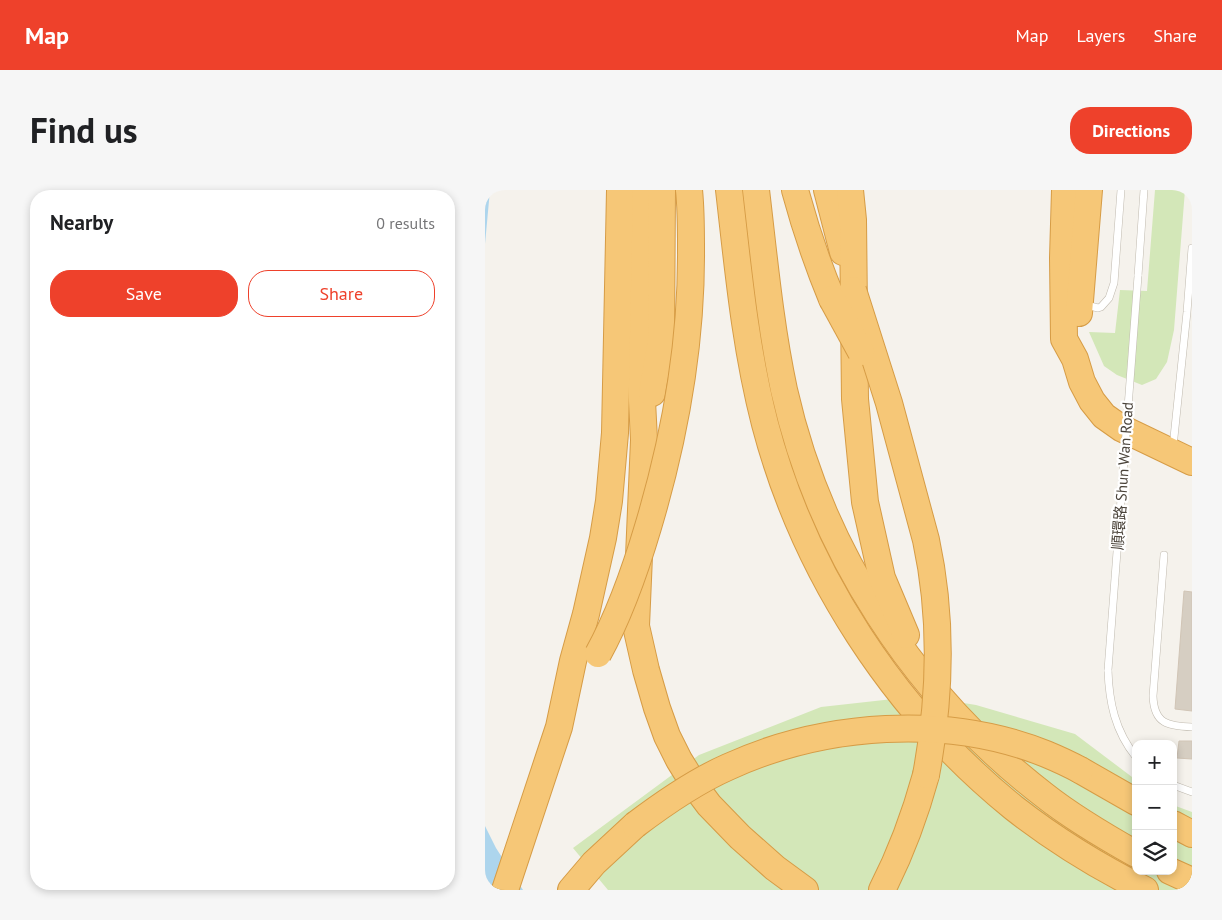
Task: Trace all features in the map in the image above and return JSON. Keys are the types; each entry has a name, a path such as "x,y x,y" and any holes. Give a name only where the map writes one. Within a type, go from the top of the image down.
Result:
{"highway":[{"path":"505,890 559,727 573,661 596,576 603,538 609,501 615,417 620,190"},
{"path":"640,190 639,342 644,440 637,626 646,670 667,736 679,760 709,805 739,837 775,868 805,890"},
{"path":"644,440 661,341 662,190"},
{"path":"559,727 605,641 623,601 642,546 662,475 677,408 687,331 691,264 689,190"},
{"path":"729,190 749,349 765,425 797,519 825,579 848,618 913,708 938,736 988,785 1038,826 1089,860 1145,890"},
{"path":"756,190 777,352 794,428 806,466 835,537 862,588 882,620 927,682 958,718 994,754 1076,818 1132,852"},
{"path":"795,190 812,246 832,299 889,403"},
{"path":"827,190 853,290 889,403 924,531 931,562 937,612 939,664 935,723 925,774 919,800 904,841 882,890"},
{"path":"850,190 853,230 855,399 865,502 882,578 927,682"},
{"path":"1065,190 1063,258 1064,338 1075,359 1082,382 1092,401 1104,416 1121,428 1185,458"},
{"path":"1075,359 1089,190"},
{"path":"571,890 612,845 659,806 683,791 720,770 749,758 789,744 840,733 885,729 929,729 991,738 1028,748 1063,761 1132,800"},
{"path":"1177,826 1192,834"},
{"path":"1177,874 1192,881"}],"lane":[{"path":"1082,280 1083,290 1090,306 1098,308 1106,303 1111,293 1115,274 1121,190"},
{"name":"順環路 Shun Wan Road","path":"1132,752 1124,741 1113,715 1108,670 1144,190"},
{"path":"1185,458 1187,312 1192,248"},
{"path":"1164,555 1153,696 1154,708 1159,717 1167,723 1192,727"},
{"path":"1177,786 1192,792"}],"green space":[{"path":"1155,190 1185,190 1174,330 1167,362 1156,379 1142,385 1117,375 1104,366 1089,332 1115,333 1120,290 1147,291"},
{"path":"920,696 976,705 1075,734 1132,777 1132,875 1177,875 1177,806 1192,812 1192,890 608,890 573,848 699,755 821,707"}],"water":[{"path":"485,190 490,190 485,244"},
{"path":"485,826 496,848 523,890 485,890"}],"building":[{"path":"1184,591 1192,592 1192,711 1175,709"},
{"path":"1179,741 1192,741 1192,759 1177,758"}]}
